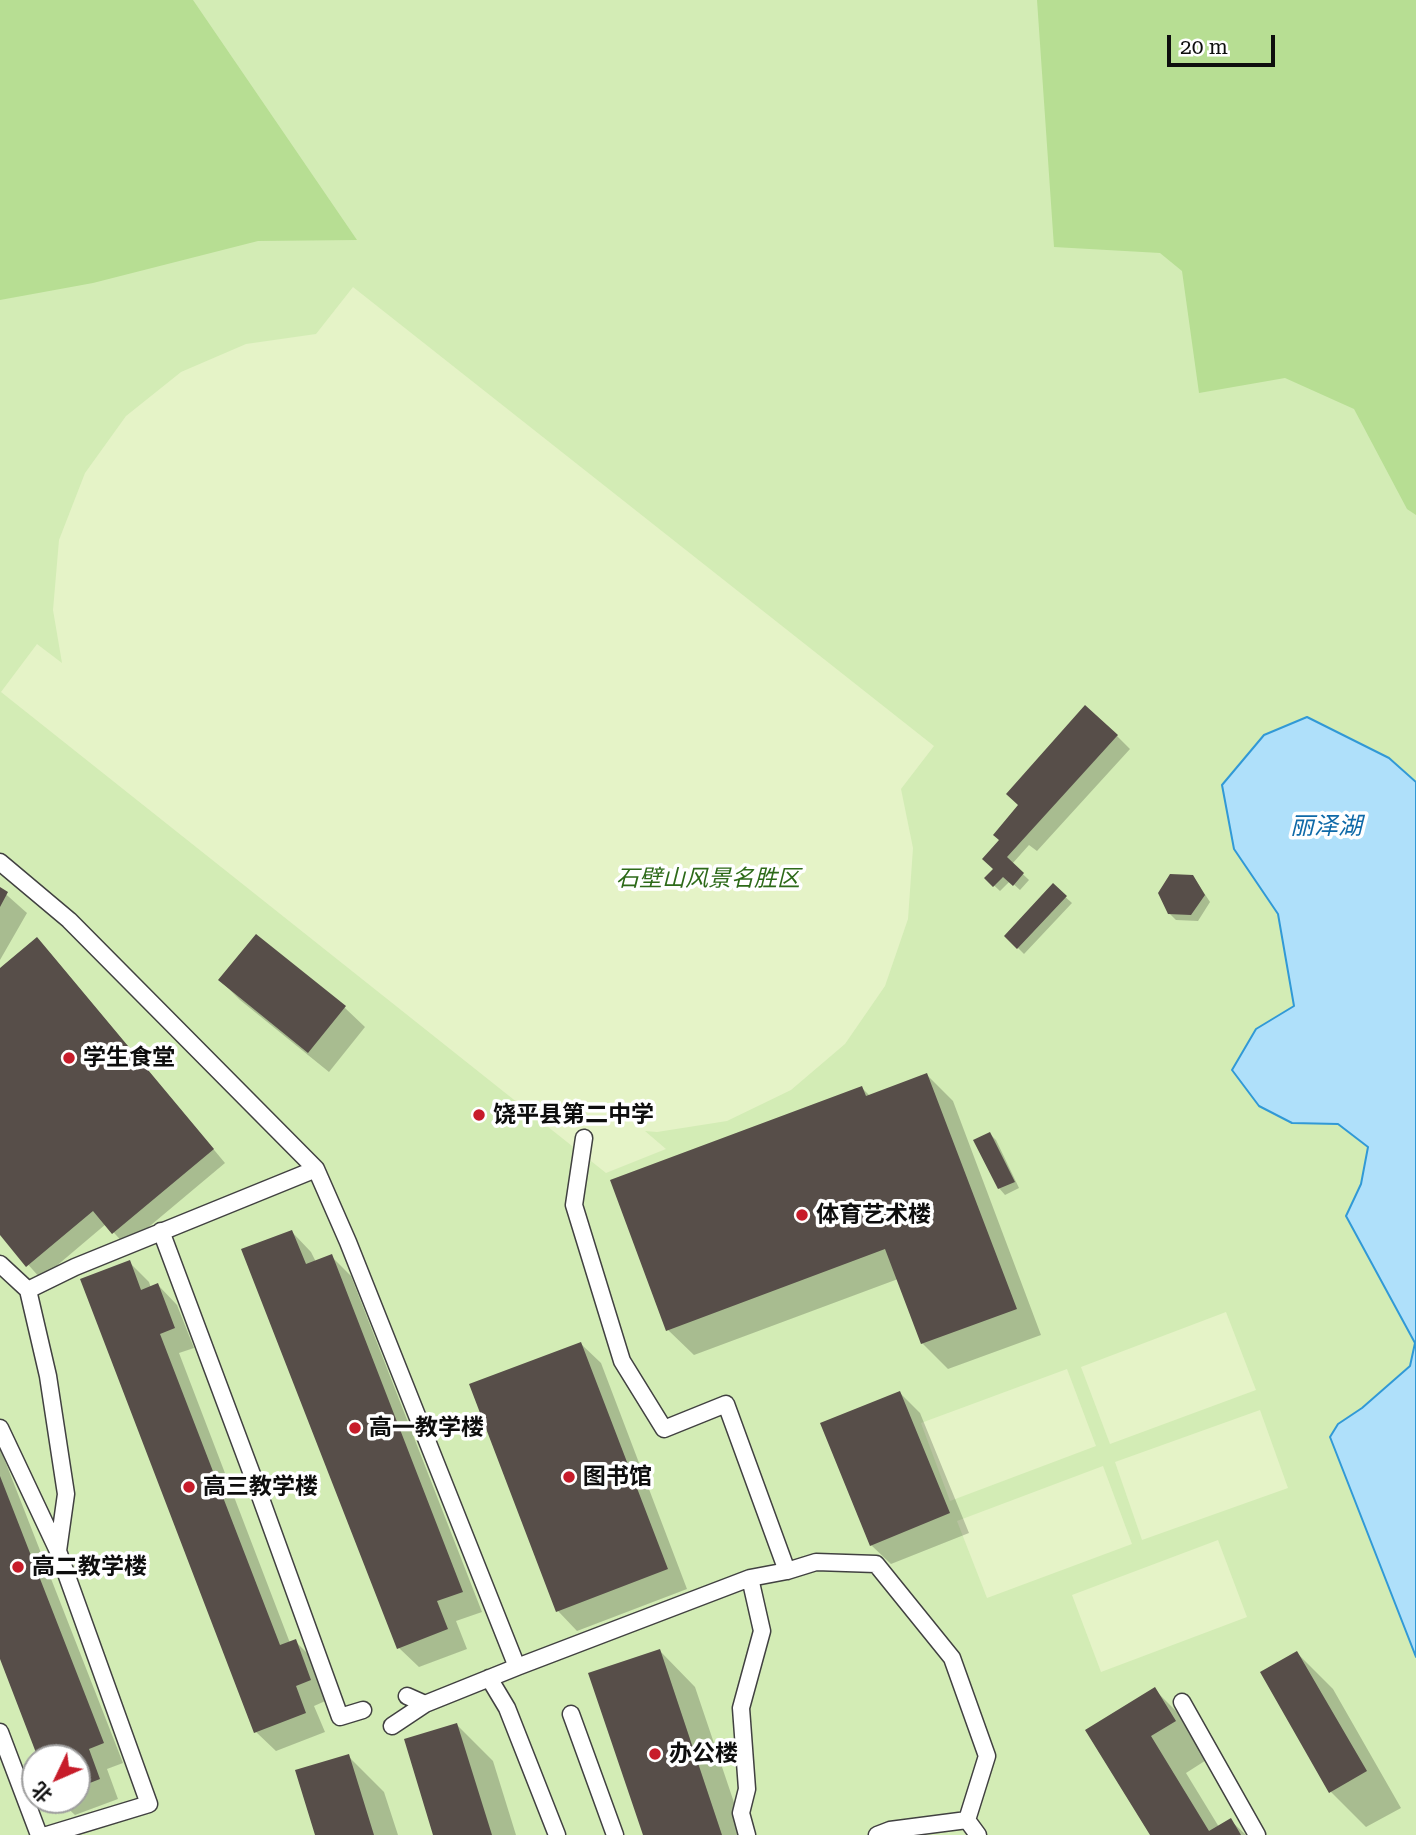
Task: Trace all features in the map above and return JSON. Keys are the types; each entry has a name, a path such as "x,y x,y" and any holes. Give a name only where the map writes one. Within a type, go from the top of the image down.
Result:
{"lane":[{"path":"0,862 69,920 316,1169 348,1242 517,1667"},
{"path":"584,1138 574,1205 622,1361 664,1429 726,1404 787,1571"},
{"path":"28,1290 75,1267 316,1169"},
{"path":"161,1231 257,1485 340,1717 363,1710"},
{"path":"0,1264 28,1290 48,1376 66,1494 58,1551"},
{"path":"0,1428 58,1551 149,1804 47,1835"},
{"path":"392,1726 425,1704 750,1578 816,1562 876,1564 952,1658 987,1756 967,1820"},
{"path":"747,1835 741,1813 747,1789 741,1707 762,1631 750,1578"},
{"path":"489,1678 507,1708 557,1835"},
{"path":"407,1696 425,1704"},
{"path":"1182,1702 1257,1835"},
{"path":"571,1714 615,1835"},
{"path":"0,1732 39,1835"},
{"path":"877,1835 890,1830 967,1820"},
{"path":"967,1820 978,1835"}],"green space":[{"name":"石壁山风景名胜区","path":"0,0 1416,0 1416,1835 0,1835"},
{"path":"0,0 193,0 357,240 258,241 93,283 0,300"},
{"path":"1037,0 1416,0 1416,515 1407,509 1354,409 1285,378 1199,393 1182,271 1160,253 1054,247"},
{"path":"353,287 934,746 901,789 913,848 908,919 885,986 845,1044 791,1090 727,1121 657,1132 645,1131 666,1149 606,1173 1,692 37,644 62,663 53,610 59,540 85,473 126,416 181,372 246,344 316,334"},
{"path":"1226,1312 1256,1390 1110,1444 1081,1367"},
{"path":"1067,1369 1096,1446 950,1501 921,1423"},
{"path":"1260,1410 1288,1488 1142,1540 1115,1462"},
{"path":"1103,1466 1132,1544 987,1598 957,1521"},
{"path":"1218,1540 1247,1617 1101,1672 1072,1595"}],"water":[{"name":"丽泽湖","path":"1307,717 1389,758 1416,782 1416,1657 1330,1437 1338,1424 1362,1408 1410,1366 1415,1343 1346,1216 1361,1184 1368,1147 1338,1124 1292,1123 1259,1106 1232,1070 1256,1029 1294,1006 1278,914 1234,849 1222,785 1264,735"}],"building":[{"path":"1085,705 1118,735 1007,857 1024,873 1013,886 1003,877 993,887 984,878 993,869 982,859 999,840 993,835 1018,805 1006,794"},
{"path":"1170,874 1193,875 1205,895 1191,915 1168,914 1158,893"},
{"path":"1053,883 1067,896 1017,949 1004,936"},
{"path":"0,887 8,892 0,907"},
{"path":"256,934 346,1006 308,1053 218,980"},
{"name":"学生食堂","path":"37,937 214,1149 112,1234 93,1211 26,1267 0,1235 0,968"},
{"name":"体育艺术楼","path":"927,1073 1017,1309 921,1344 885,1249 666,1331 610,1180 862,1086 866,1096"},
{"path":"990,1132 1015,1182 998,1189 973,1140"},
{"name":"高一教学楼","path":"292,1230 306,1264 332,1254 463,1592 437,1601 448,1629 397,1649 241,1249"},
{"name":"高三教学楼","path":"130,1260 141,1290 158,1283 175,1328 160,1334 280,1645 296,1639 311,1680 296,1686 306,1713 254,1733 80,1279"},
{"name":"图书馆","path":"581,1342 668,1569 556,1612 469,1384"},
{"path":"900,1391 950,1513 870,1546 820,1423"},
{"name":"高二教学楼","path":"0,1476 104,1743 91,1748 91,1744 33,1744 0,1659"},
{"name":"办公楼","path":"660,1649 722,1835 643,1835 588,1673"},
{"path":"1297,1651 1367,1771 1329,1793 1260,1672"},
{"path":"1155,1687 1176,1721 1151,1736 1209,1831 1231,1818 1241,1835 1150,1835 1085,1730"},
{"path":"457,1723 492,1835 433,1835 404,1739"},
{"name":"高二教学楼","path":"91,1754 100,1779 91,1783"},
{"path":"349,1754 374,1835 315,1835 295,1770"}],"place":[{"name":"学生食堂","path":"69,1058"},
{"name":"饶平县第二中学","path":"479,1115"},
{"name":"体育艺术楼","path":"802,1215"},
{"name":"高一教学楼","path":"355,1428"},
{"name":"图书馆","path":"569,1477"},
{"name":"高三教学楼","path":"189,1487"},
{"name":"高二教学楼","path":"18,1567"},
{"name":"办公楼","path":"655,1754"}]}
